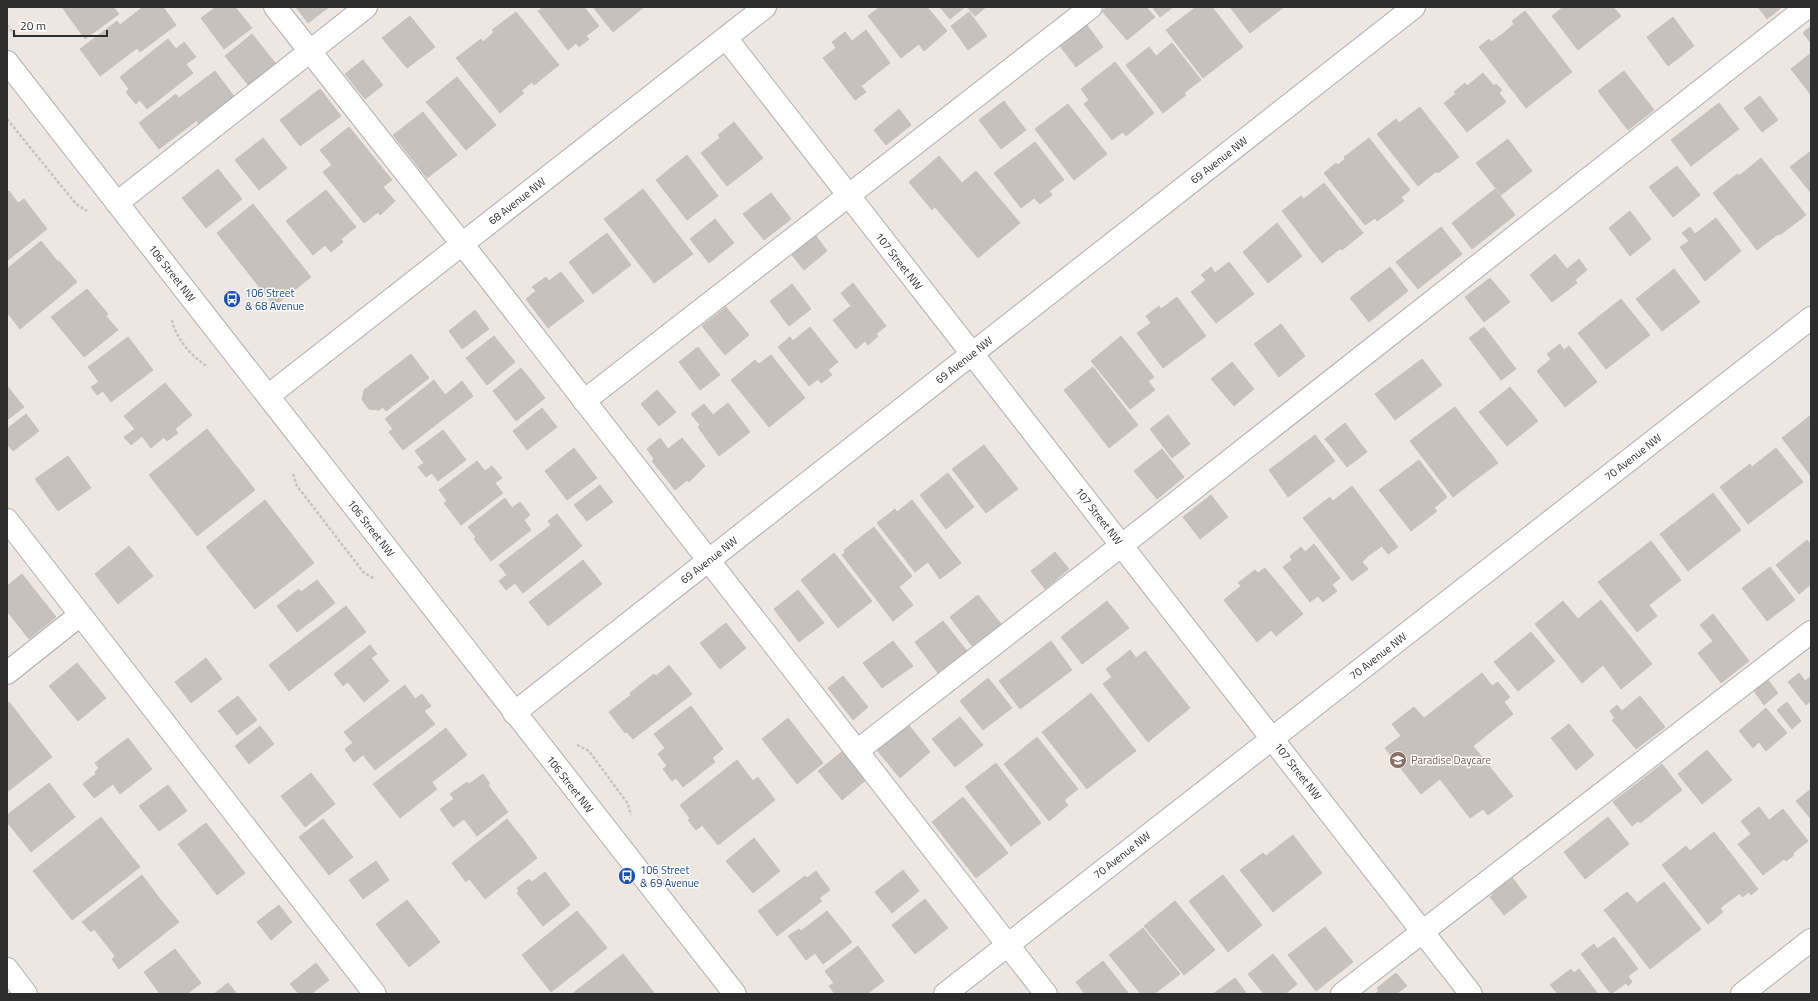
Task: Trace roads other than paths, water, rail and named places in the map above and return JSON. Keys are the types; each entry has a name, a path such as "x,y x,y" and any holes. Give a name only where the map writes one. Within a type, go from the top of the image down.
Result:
{"street":[{"path":"275,7 462,244 1046,994"},
{"path":"117,203 366,7"},
{"name":"68 Avenue NW","path":"268,396 765,7"},
{"path":"584,401 1091,7"},
{"name":"69 Avenue NW","path":"514,713 1414,7"},
{"path":"857,751 1122,546 1807,7"},
{"name":"107 Street NW","path":"726,38 1472,994"},
{"name":"106 Street NW","path":"7,62 735,994"},
{"name":"70 Avenue NW","path":"945,994 1811,318"},
{"path":"7,520 376,994"},
{"path":"7,673 80,615"},
{"path":"1342,994 1811,632"},
{"path":"1742,994 1811,940"}],"place":[{"name":"106 Street & 68 Avenue","path":"232,299"},
{"name":"Paradise Daycare","path":"1398,760"},
{"name":"106 Street & 69 Avenue","path":"627,876"}]}
